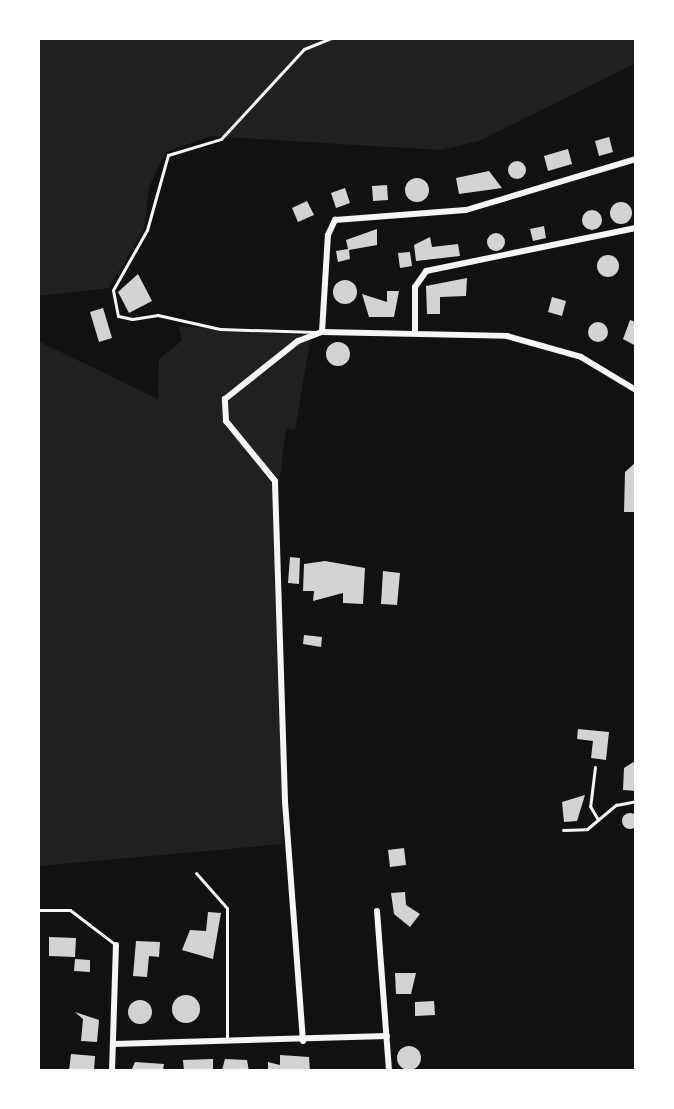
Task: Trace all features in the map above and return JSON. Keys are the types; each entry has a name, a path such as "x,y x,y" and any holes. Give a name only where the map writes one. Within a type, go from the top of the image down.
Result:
{"street":[{"path":"318,332 335,220 466,210 636,159"},
{"path":"415,332 415,287 426,271 636,228"},
{"path":"303,1041 285,801 275,481 222,409 228,394 318,332 415,332 523,340 581,357 636,390"},
{"path":"377,911 389,1071"},
{"path":"112,1071 116,945"},
{"path":"114,1044 303,1041 387,1036"}],"lane":[{"path":"318,332 220,329 158,315 132,319 118,316 113,290 147,230 168,155 221,139 304,49 331,38"},
{"path":"595,767 590,806 599,821"},
{"path":"563,830 599,821 616,805 636,801"},
{"path":"196,873 227,908 227,1043"},
{"path":"38,910 70,910 116,945"}],"shaded area":[{"path":"38,38 636,38 636,63 479,141 440,150 211,136 166,152 149,187 144,229 109,288 38,296"},
{"path":"179,326 311,336 295,430 286,429 275,515 283,844 38,866 38,341 158,399 159,359 182,341"}],"building":[{"path":"609,137 613,152 599,156 595,141"},
{"path":"568,149 572,164 548,171 544,156"},
{"path":"517,161 526,170 517,179 508,170"},
{"path":"489,171 502,188 459,194 456,178"},
{"path":"417,178 426,181 429,190 426,199 417,202 408,199 405,190 408,181"},
{"path":"387,185 388,200 373,201 372,186"},
{"path":"345,188 350,203 336,208 331,193"},
{"path":"307,201 314,215 298,222 292,208"},
{"path":"617,202 625,202 632,213 625,224 617,224 610,217 610,209"},
{"path":"588,210 596,210 602,220 596,230 588,230 582,224 582,216"},
{"path":"544,226 546,238 533,241 530,229"},
{"path":"377,229 377,245 349,250 350,259 338,262 336,251 348,249 346,240"},
{"path":"496,233 505,242 496,251 487,242"},
{"path":"430,237 432,247 458,244 460,256 416,261 414,245"},
{"path":"410,252 412,266 400,268 398,253"},
{"path":"608,255 616,258 619,266 616,274 608,277 600,274 597,266 600,258"},
{"path":"138,274 152,301 129,313 118,292"},
{"path":"467,278 466,296 440,297 440,314 427,314 426,286"},
{"path":"345,280 353,284 357,292 353,300 345,304 337,300 333,292 337,284"},
{"path":"387,291 399,291 394,317 369,317 362,294 387,302"},
{"path":"552,297 566,301 562,316 548,312"},
{"path":"103,308 112,338 99,342 90,312"},
{"path":"630,320 636,322 634,345 623,339"},
{"path":"594,322 602,322 608,332 602,342 594,342 588,336 588,328"},
{"path":"338,342 347,345 350,354 347,363 338,366 329,363 326,354 329,345"},
{"path":"636,462 636,512 624,512 625,472"},
{"path":"290,557 300,558 299,584 288,583"},
{"path":"325,561 365,568 363,604 343,603 343,593 313,601 314,591 303,591 304,564"},
{"path":"383,571 400,573 397,605 381,604"},
{"path":"304,635 322,637 321,647 303,644"},
{"path":"578,729 609,732 606,760 591,758 593,741 577,739"},
{"path":"635,761 636,791 623,790 624,768"},
{"path":"585,795 577,821 564,822 562,802"},
{"path":"630,813 636,815 636,827 630,829 624,827 622,821 624,815"},
{"path":"404,848 406,865 390,867 388,850"},
{"path":"405,892 406,905 420,914 410,927 394,914 391,893"},
{"path":"208,912 221,913 213,959 182,950 190,930 206,931"},
{"path":"49,937 76,938 75,957 49,956"},
{"path":"136,941 160,942 159,957 149,956 147,977 133,976"},
{"path":"75,959 90,960 90,972 74,971"},
{"path":"395,973 416,973 411,994 396,994"},
{"path":"186,995 196,999 200,1009 196,1019 186,1023 176,1019 172,1009 176,999"},
{"path":"140,1000 151,1007 152,1012 145,1023 140,1024 129,1017 128,1012 135,1001"},
{"path":"434,1001 435,1015 415,1016 415,1002"},
{"path":"75,1012 99,1020 97,1042 81,1041 83,1019"},
{"path":"409,1046 420,1053 421,1058 414,1069 409,1070 398,1063 397,1058 404,1047"},
{"path":"71,1054 95,1056 94,1071 69,1071"},
{"path":"280,1055 309,1057 310,1071 268,1071 268,1062 280,1065"},
{"path":"213,1059 213,1071 184,1071 183,1060"},
{"path":"225,1059 247,1060 249,1071 222,1070"},
{"path":"135,1062 164,1064 163,1071 131,1071"}]}
